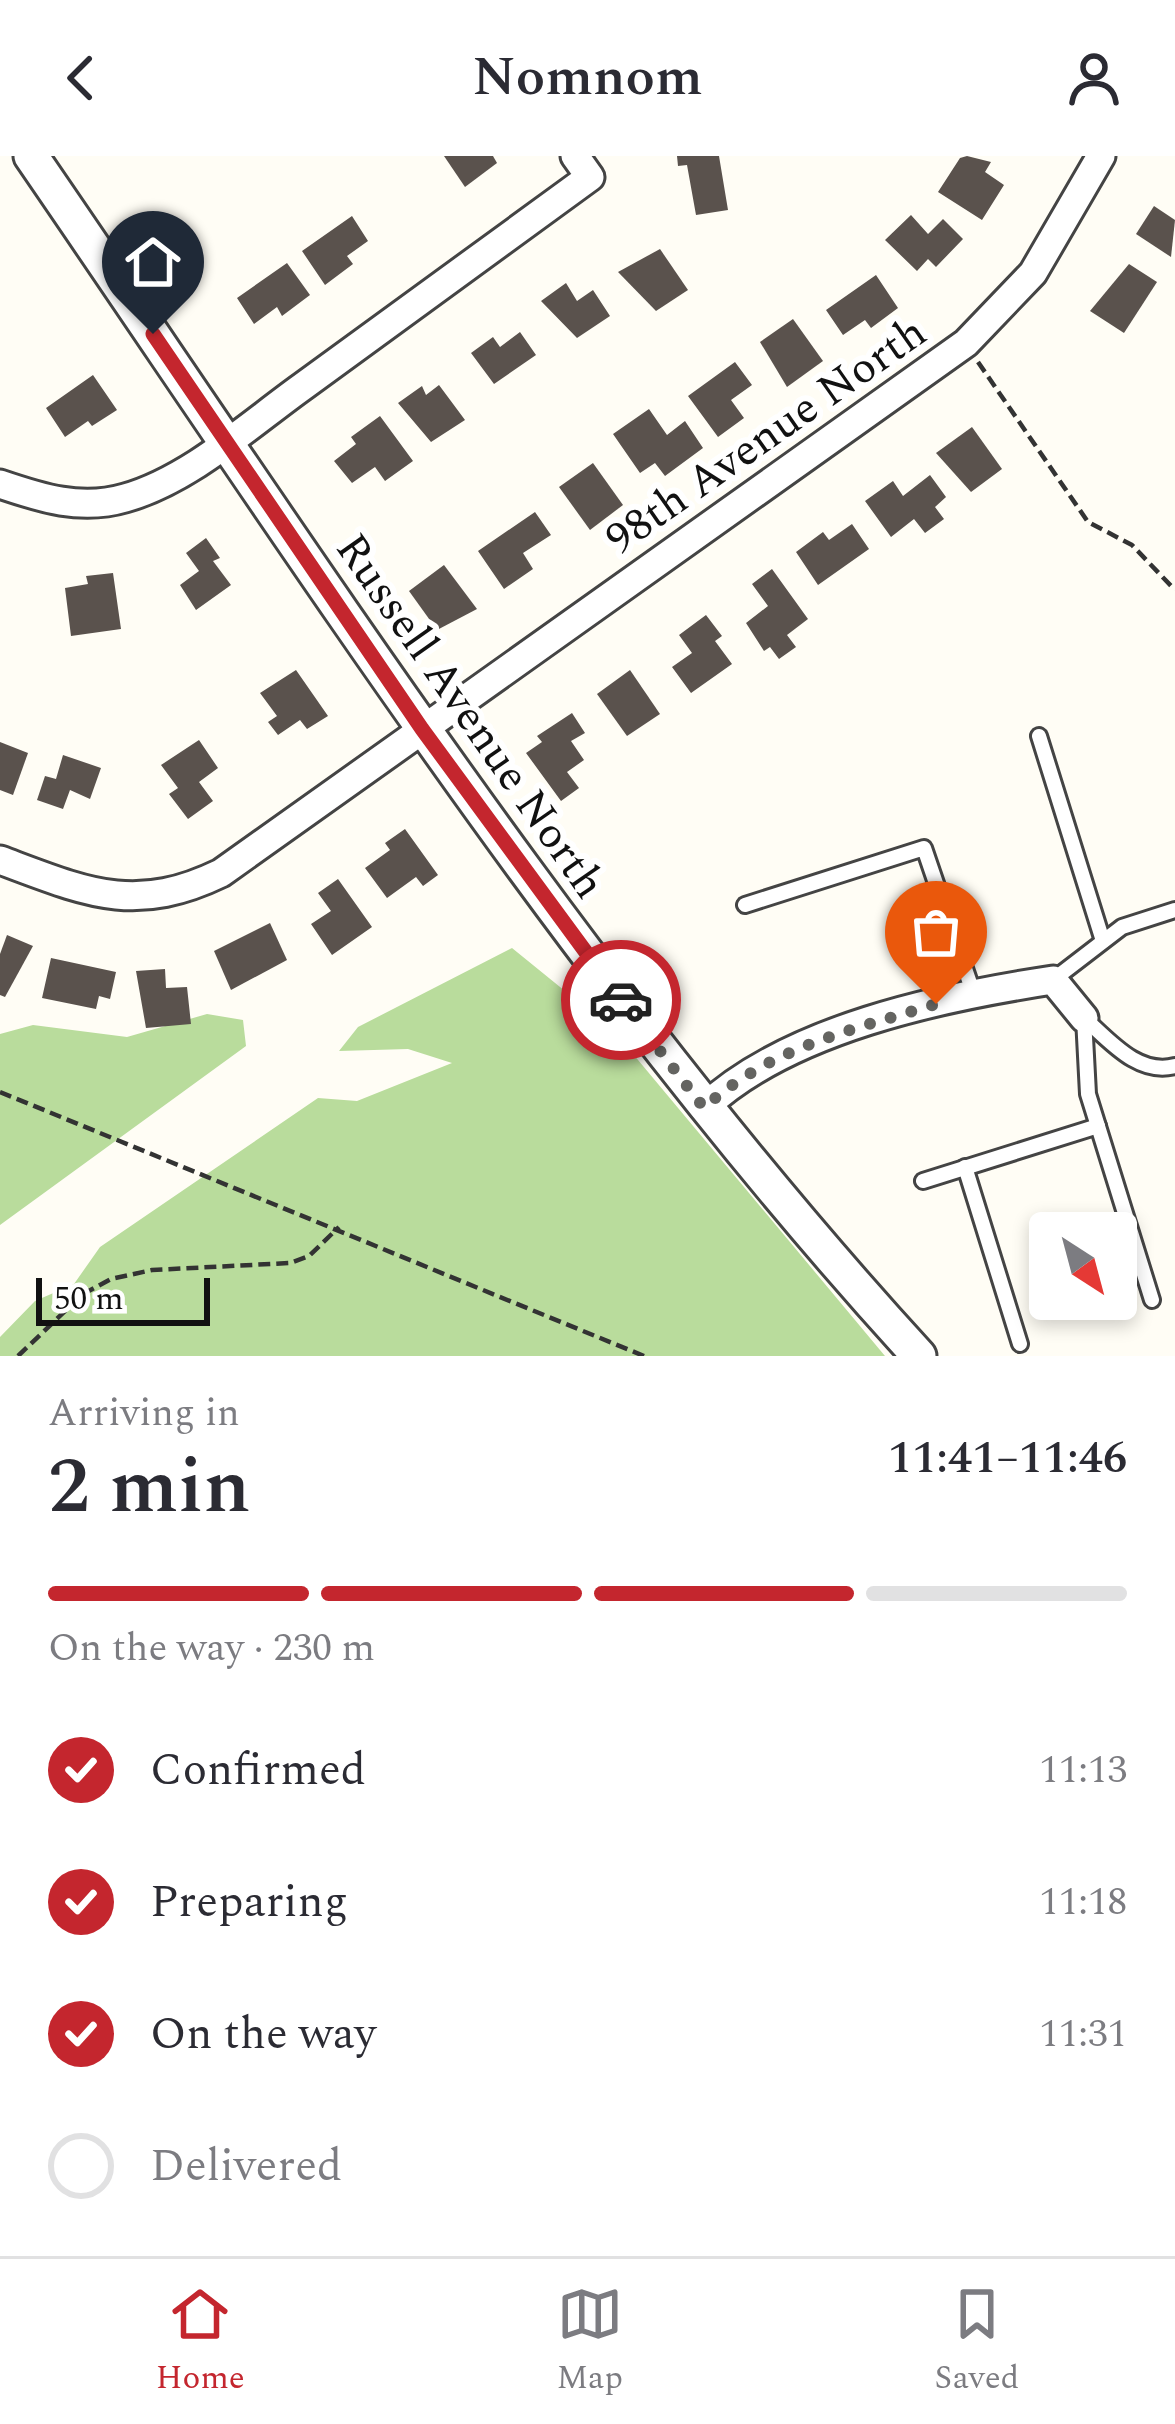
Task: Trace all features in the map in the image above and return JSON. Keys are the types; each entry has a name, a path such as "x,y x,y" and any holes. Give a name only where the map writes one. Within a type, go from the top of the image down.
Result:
{"street":[{"name":"Russell Avenue North","path":"31,156 422,729 704,1108 919,1356"},
{"path":"0,484 53,501 88,504 126,498 227,442 590,177 575,156"},
{"name":"98th Avenue North","path":"0,860 107,896 141,900 180,893 221,873 966,343 1033,273 1096,158"},
{"path":"704,1108 744,1074 789,1050 973,992 1053,980 1084,1018"}],"lane":[{"path":"1039,736 1103,940"},
{"path":"745,905 924,848 973,992"},
{"path":"1053,980 1122,927 1175,910"},
{"path":"1084,1018 1127,1058 1163,1069 1175,1066"},
{"path":"1084,1018 1088,1094 1152,1300"},
{"path":"922,1180 1098,1126"},
{"path":"965,1167 1020,1345"}],"path":[{"path":"966,343 1076,508 1088,521 1132,545 1175,590"},
{"path":"0,1092 339,1227 644,1356"},
{"path":"18,1356 83,1294 111,1279 152,1270 290,1263 309,1256 339,1227"}],"green space":[{"path":"512,948 613,1030 885,1356 0,1356 0,1337 35,1301 74,1284 100,1247 318,1098 357,1101 452,1063 408,1049 339,1051 358,1027"},
{"path":"207,1014 243,1020 246,1046 0,1225 0,1034 33,1025 127,1037"}],"building":[{"path":"444,156 493,156 497,163 465,187"},
{"path":"677,156 719,156 728,210 696,215 687,165 678,166"},
{"path":"960,158 991,162 985,172 1004,185 982,220 938,192"},
{"path":"1154,206 1175,220 1171,257 1136,234"},
{"path":"911,215 928,234 943,219 963,239 936,267 928,259 917,271 885,240"},
{"path":"352,216 368,241 347,256 353,264 325,285 302,251"},
{"path":"660,249 688,290 656,311 618,272"},
{"path":"287,263 310,295 282,316 277,307 254,324 237,298"},
{"path":"1129,264 1157,282 1124,333 1090,311"},
{"path":"876,275 898,308 871,328 865,320 843,335 826,310"},
{"path":"566,283 577,301 593,290 610,316 577,338 541,301"},
{"path":"793,319 823,361 787,387 760,342"},
{"path":"520,332 536,355 494,384 471,353 493,337 500,347"},
{"path":"735,362 752,385 731,400 744,418 718,437 688,396"},
{"path":"93,375 117,410 92,426 88,421 65,437 46,408"},
{"path":"439,385 465,420 431,442 398,403 422,386 426,395"},
{"path":"649,409 667,435 685,421 703,448 665,476 655,463 640,473 613,434"},
{"path":"380,416 413,461 385,481 375,467 352,483 334,461 356,444 351,437"},
{"path":"972,427 1002,469 971,492 936,453"},
{"path":"593,463 623,505 590,530 559,487"},
{"path":"930,475 946,497 935,507 944,519 925,533 914,519 891,537 865,501 893,481 903,496"},
{"path":"535,512 551,535 523,553 533,569 504,589 478,551"},
{"path":"852,524 869,549 818,585 796,552 823,532 829,540"},
{"path":"206,538 220,558 213,561 231,585 196,610 180,585 199,571 186,553"},
{"path":"444,565 477,609 437,630 409,591"},
{"path":"772,569 808,619 787,635 796,647 779,659 770,647 764,651 746,623 768,606 752,584"},
{"path":"113,573 121,629 71,636 65,588 88,584 86,576"},
{"path":"706,615 722,636 715,641 732,664 691,693 672,667 692,653 679,635"},
{"path":"296,670 328,716 307,729 300,720 278,735 268,722 277,716 260,693"},
{"path":"630,670 660,714 627,736 597,694"},
{"path":"572,713 585,733 571,741 584,760 567,772 579,788 561,801 526,753 542,742 537,736"},
{"path":"199,740 218,768 199,782 213,801 188,819 169,794 178,788 161,765"},
{"path":"0,742 28,753 13,795 0,790"},
{"path":"63,755 101,768 90,799 70,790 63,809 37,800 45,776 56,779"},
{"path":"405,829 438,875 423,886 416,877 387,898 365,868 390,850 385,843"},
{"path":"338,879 372,927 332,955 311,924 331,911 318,893"},
{"path":"270,923 287,960 231,990 214,951"},
{"path":"7,935 33,946 5,997 0,995 0,954"},
{"path":"51,958 116,972 110,999 99,996 96,1009 42,998"},
{"path":"165,969 166,988 187,987 191,1024 146,1028 136,971"}],"way so far":[{"path":"621,1000 704,1108 744,1074 789,1050 936,1004"}],"route":[{"path":"153,334 422,729 621,1000"}]}
